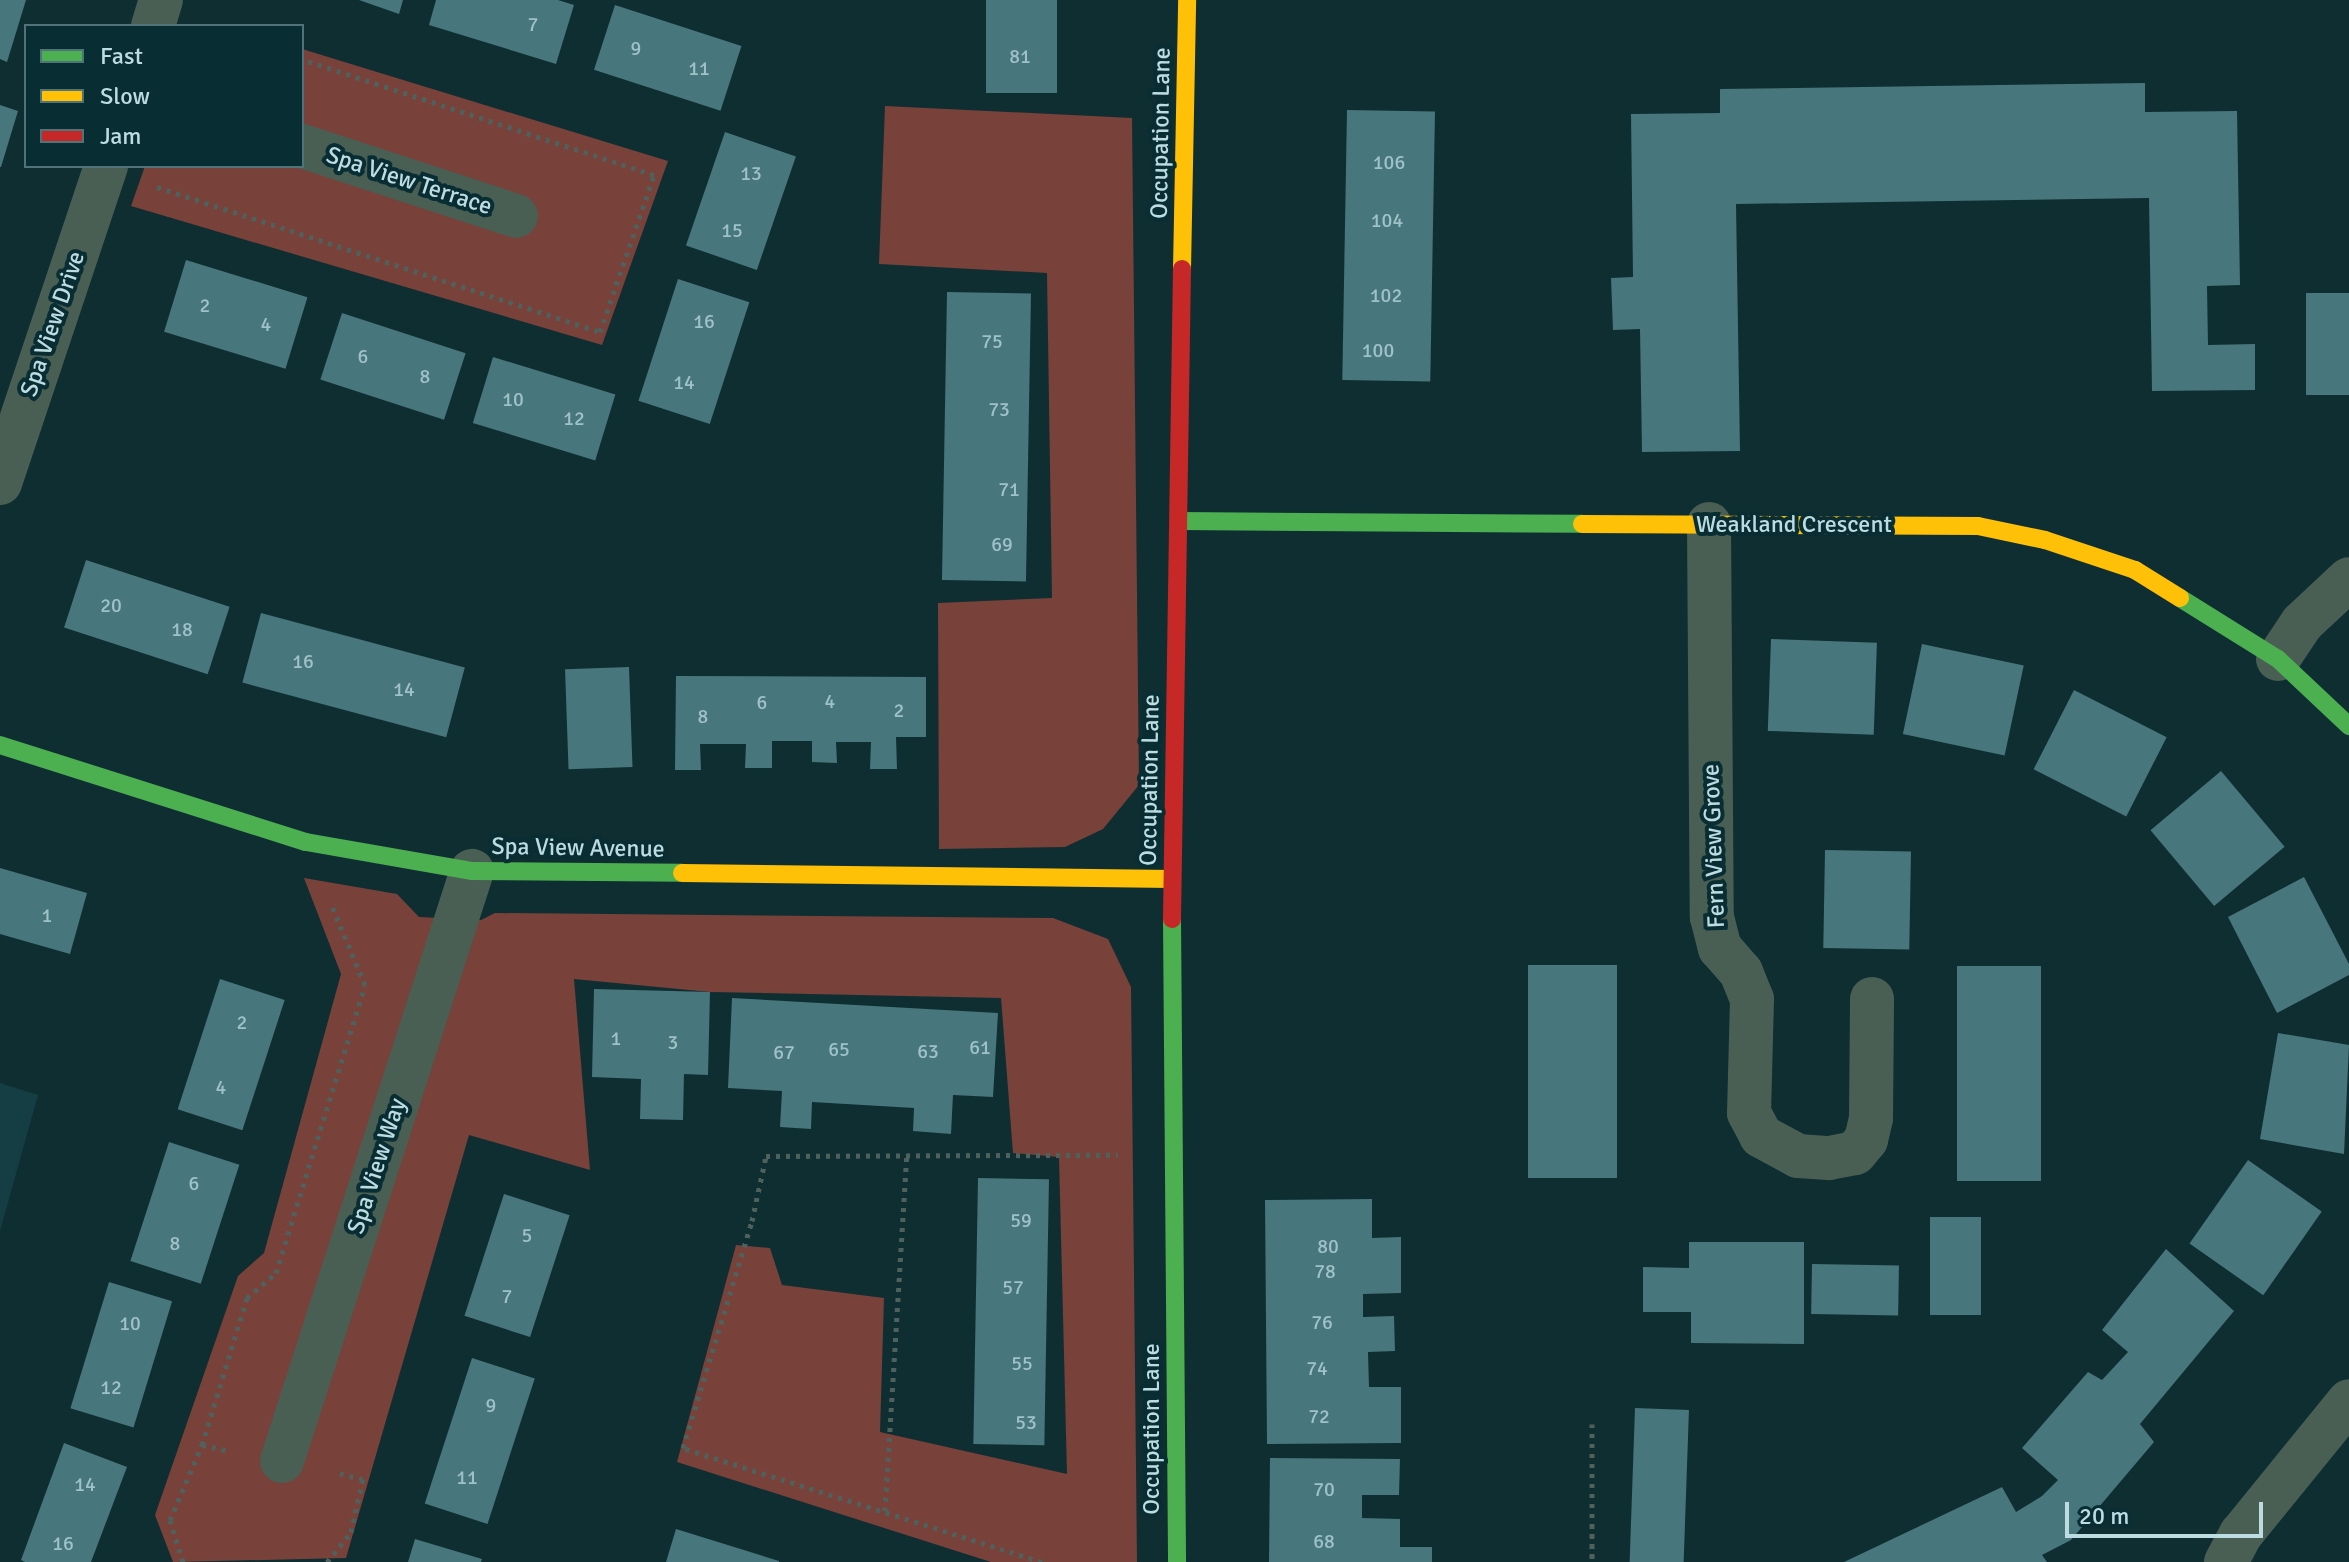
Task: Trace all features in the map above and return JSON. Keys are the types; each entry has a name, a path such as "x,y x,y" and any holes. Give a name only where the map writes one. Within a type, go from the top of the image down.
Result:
{"street":[{"path":"154,24 161,0"},
{"name":"Occupation Lane","path":"1177,1562 1172,879 1187,0"},
{"name":"Spa View Terrace","path":"304,147 516,216"},
{"name":"Spa View Drive","path":"0,483 105,168"},
{"name":"Weakland Crescent","path":"1180,521 1978,526 2045,540 2135,570 2278,659 2349,726"},
{"name":"Fern View Grove","path":"1709,524 1712,917 1720,948 1741,972 1752,999 1749,1113 1761,1136 1798,1156 1829,1158 1855,1153 1866,1140 1871,1118 1872,999"},
{"path":"2278,659 2302,623 2349,579"},
{"name":"Spa View Avenue","path":"0,745 306,842 472,871 1172,879"},
{"name":"Spa View Way","path":"282,1461 472,871"},
{"path":"2226,1562 2241,1534 2349,1401"}],"path":[{"path":"183,1562 170,1520 202,1445 247,1298 276,1273 365,985 306,842"},
{"path":"1042,1562 683,1448 752,1221 766,1156 1175,1154"},
{"path":"885,1511 907,1155"},
{"path":"1592,1424 1592,1562"}],"shaded area":[{"path":"304,50 668,161 602,345 131,206 144,168 304,168"},
{"path":"885,106 1132,118 1139,785 1103,829 1065,847 939,849 938,603 1052,598 1047,273 879,264"},
{"path":"304,878 397,894 419,917 481,920 495,913 1053,918 1108,939 1131,987 1137,1562 991,1562 677,1462 736,1245 770,1248 782,1285 884,1298 880,1432 1067,1474 1059,1157 1013,1153 1001,998 710,992 574,979 590,1170 469,1135 346,1558 173,1562 155,1515 238,1276 264,1253 341,974"},
{"path":"0,1083 38,1095 0,1231"}],"building":[{"path":"0,0 26,0 7,62 0,59"},
{"path":"359,0 403,0 399,14"},
{"path":"436,0 558,0 574,5 556,64 429,25"},
{"path":"986,0 1057,0 1057,93 986,93"},
{"path":"615,5 741,46 720,111 594,70"},
{"path":"2145,83 2145,112 2237,111 2240,285 2207,286 2208,345 2255,344 2255,390 2152,391 2149,198 1736,204 1740,451 1642,452 1640,329 1613,330 1611,278 1633,277 1631,114 1720,113 1720,89"},
{"path":"0,105 18,111 1,167 0,167"},
{"path":"1347,110 1435,112 1430,381 1342,380"},
{"path":"725,132 796,156 757,270 686,245"},
{"path":"186,260 307,297 286,369 164,332"},
{"path":"678,279 749,302 710,424 638,401"},
{"path":"947,292 1031,293 1026,581 942,580"},
{"path":"2306,293 2349,293 2349,395 2306,395"},
{"path":"342,313 466,353 444,420 320,380"},
{"path":"493,357 615,394 595,460 473,423"},
{"path":"86,560 230,607 208,674 64,628"},
{"path":"261,613 465,668 446,737 242,683"},
{"path":"1771,639 1877,643 1874,735 1768,731"},
{"path":"1922,644 2024,666 2005,756 1903,734"},
{"path":"629,667 632,767 569,769 565,669"},
{"path":"676,676 926,677 926,737 896,737 897,769 870,769 871,742 836,742 837,763 812,762 812,741 772,741 772,768 745,768 746,744 700,744 701,770 675,770"},
{"path":"2074,690 2167,737 2126,817 2034,769"},
{"path":"2221,771 2285,847 2214,906 2151,830"},
{"path":"1825,850 1911,852 1909,949 1823,948"},
{"path":"0,868 87,893 70,954 0,934"},
{"path":"2304,877 2349,964 2349,975 2277,1013 2228,917"},
{"path":"1528,965 1617,965 1617,1178 1528,1178"},
{"path":"1957,966 2041,966 2041,1181 1957,1181"},
{"path":"220,979 285,1000 242,1130 178,1109"},
{"path":"594,989 710,992 708,1075 684,1074 683,1120 640,1119 641,1079 592,1077"},
{"path":"732,998 998,1013 993,1097 953,1095 951,1134 913,1131 914,1108 812,1102 811,1129 780,1127 782,1091 728,1088"},
{"path":"2278,1033 2349,1045 2344,1154 2260,1139"},
{"path":"169,1142 239,1165 201,1284 130,1261"},
{"path":"2248,1160 2322,1212 2263,1295 2189,1244"},
{"path":"978,1178 1049,1179 1044,1445 973,1444"},
{"path":"504,1194 570,1215 530,1337 464,1316"},
{"path":"1372,1199 1372,1238 1401,1237 1401,1293 1363,1294 1363,1317 1394,1316 1395,1351 1368,1352 1369,1387 1401,1387 1401,1443 1267,1444 1265,1200"},
{"path":"1930,1217 1981,1217 1981,1315 1930,1315"},
{"path":"1689,1242 1804,1242 1804,1344 1691,1343 1691,1312 1643,1312 1643,1267 1689,1268"},
{"path":"2166,1249 2234,1311 2140,1424 2154,1442 2071,1540 2042,1555 2047,1562 1844,1562 2002,1487 2016,1512 2042,1496 2058,1480 2022,1448 2088,1372 2102,1380 2128,1352 2102,1330"},
{"path":"1812,1264 1899,1266 1898,1316 1811,1314"},
{"path":"109,1282 172,1301 134,1428 70,1408"},
{"path":"472,1358 535,1378 487,1524 425,1504"},
{"path":"1635,1408 1689,1410 1684,1562 1630,1562"},
{"path":"64,1443 127,1467 91,1562 25,1562 21,1560"},
{"path":"1270,1458 1400,1459 1399,1495 1362,1495 1362,1518 1400,1519 1400,1547 1432,1547 1432,1562 1269,1562"},
{"path":"676,1529 779,1561 779,1562 666,1562"},
{"path":"415,1539 482,1559 481,1562 408,1562"}],"traffic: fast":[{"path":"1180,521 1582,524"},
{"path":"2180,598 2278,659 2349,726"},
{"path":"0,745 306,842 472,871 682,873"},
{"path":"1172,919 1177,1562"}],"traffic: slow":[{"path":"1182,269 1187,0"},
{"path":"1582,524 1978,526 2045,540 2135,570 2180,598"},
{"path":"682,873 1172,879"}],"traffic: jam":[{"path":"1172,919 1182,269"}]}
